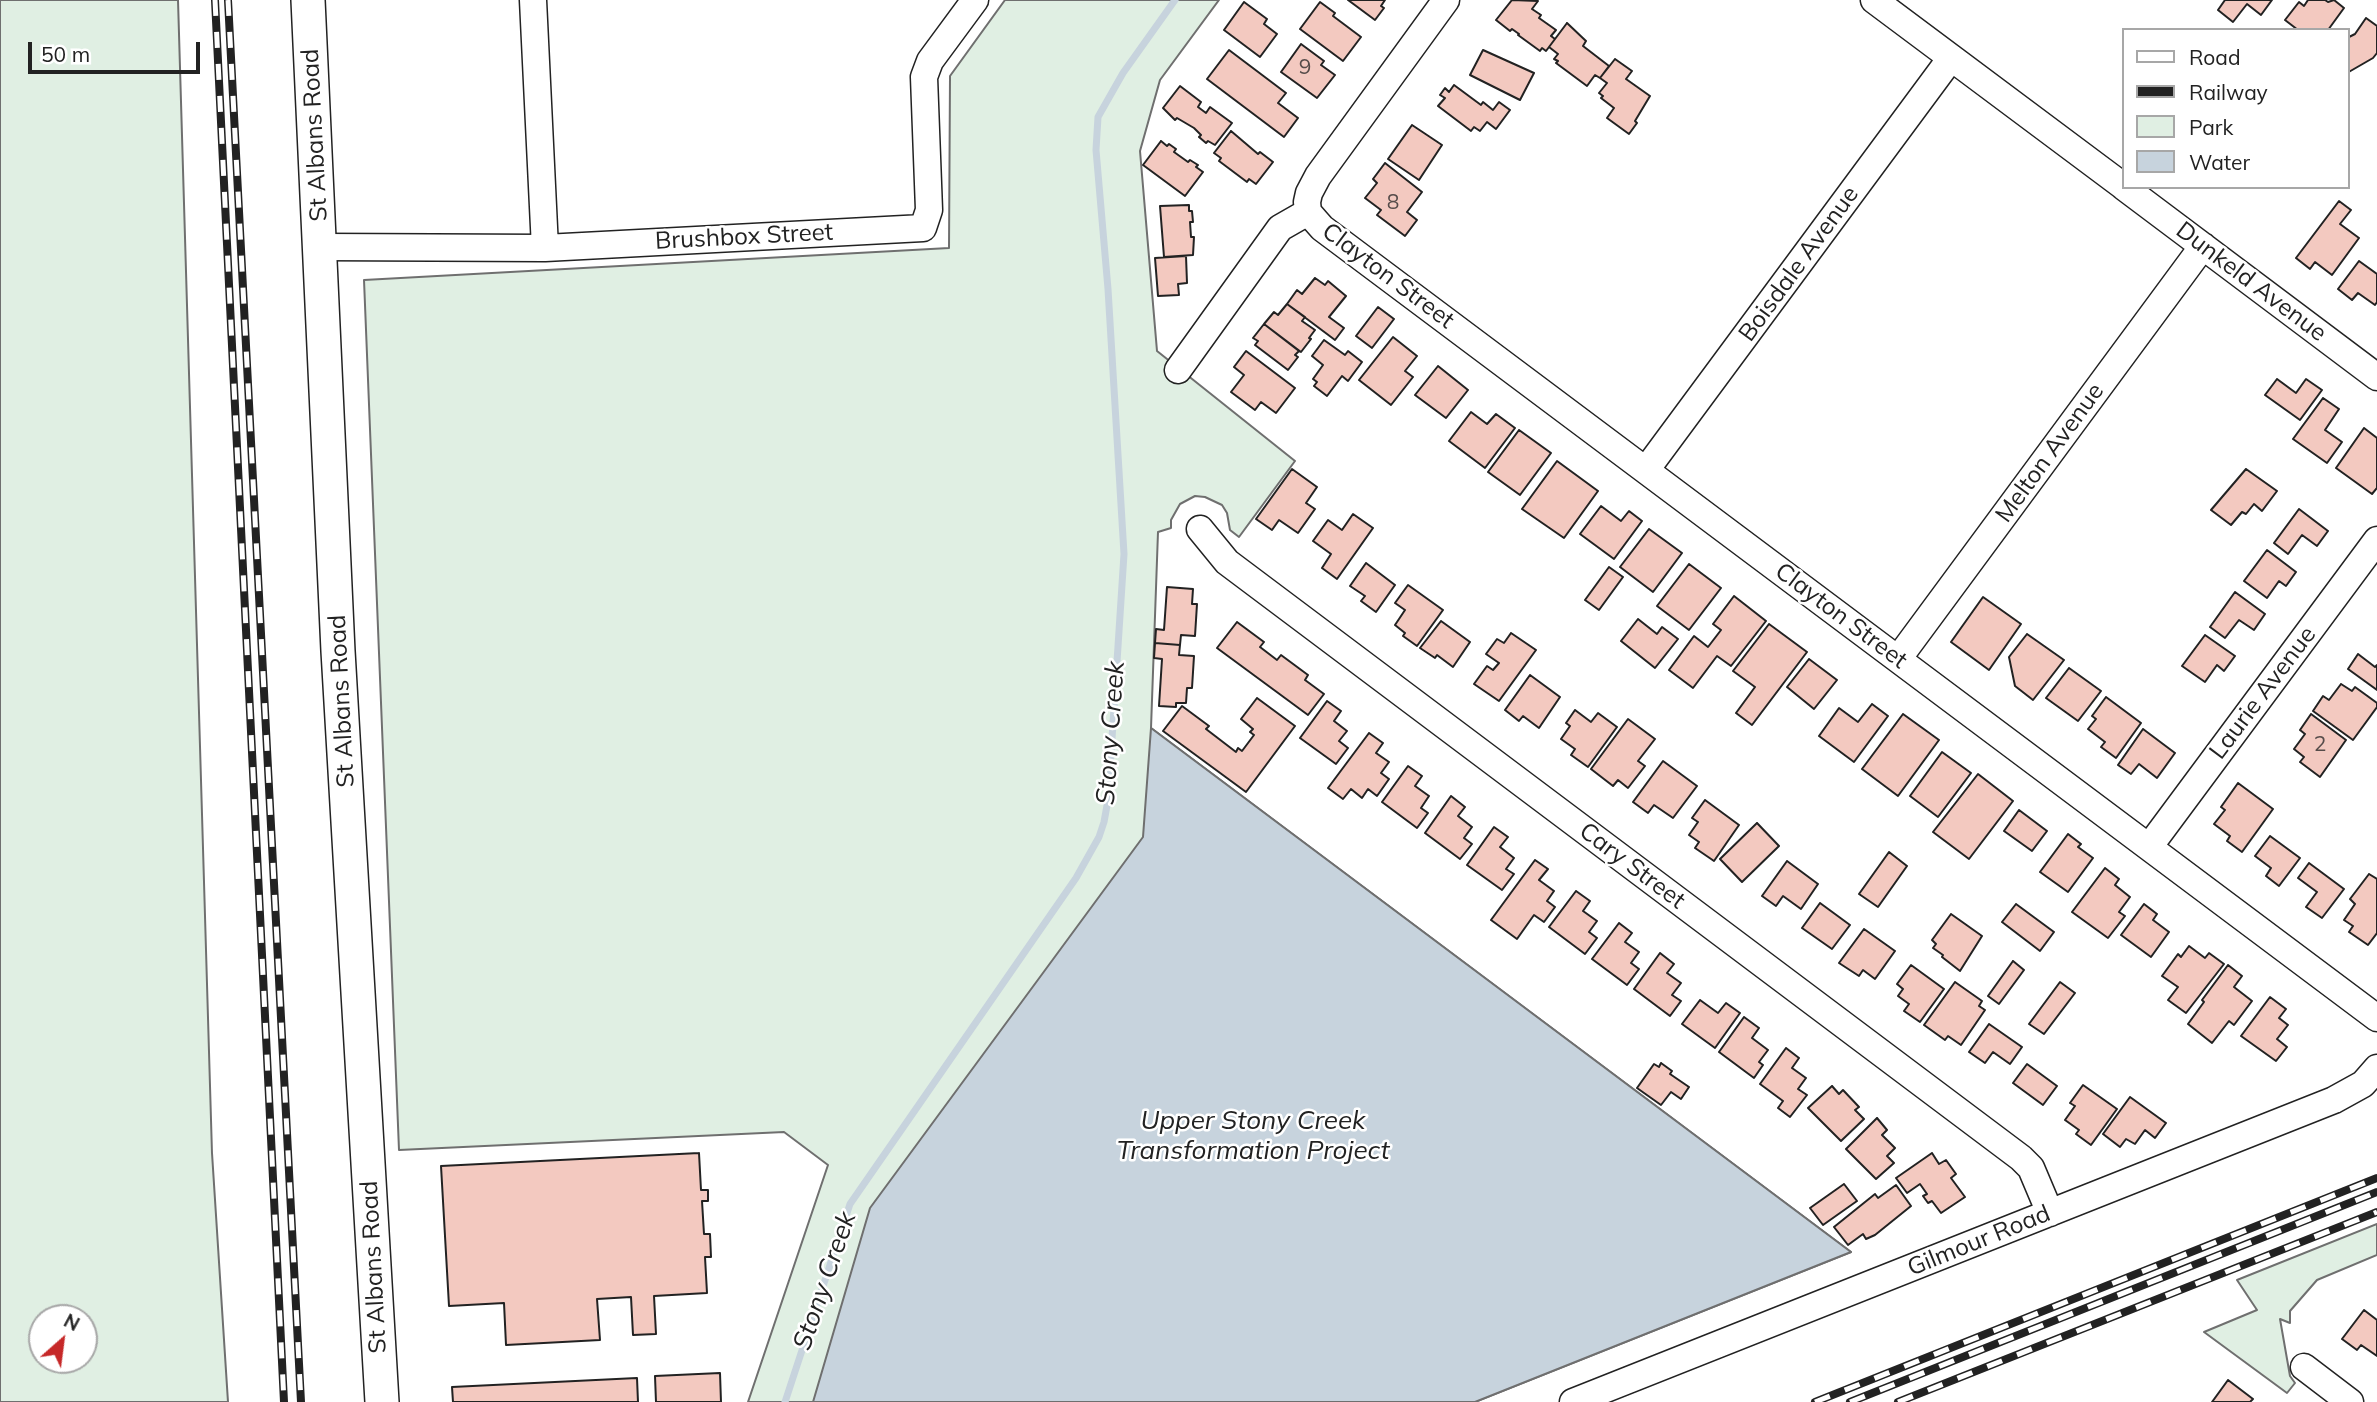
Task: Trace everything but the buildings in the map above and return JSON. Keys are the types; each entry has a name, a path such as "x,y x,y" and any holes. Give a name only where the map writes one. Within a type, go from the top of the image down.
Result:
{"main road":[{"name":"St Albans Road","path":"308,0 338,651 382,1402"}],"street":[{"path":"533,0 545,248"},
{"name":"Brushbox Street","path":"321,247 545,248 923,228 929,209 924,77 930,61 975,0"},
{"path":"1178,370 1280,228 1308,212 1309,192 1318,176 1446,0"},
{"name":"Dunkeld Avenue","path":"1874,0 2122,186"},
{"name":"Boisdale Avenue","path":"1646,470 1951,58"},
{"name":"Dunkeld Avenue","path":"2127,189 2377,377"},
{"name":"Clayton Street","path":"1308,212 1319,225 2377,1018"},
{"name":"Melton Avenue","path":"1898,659 2203,246"},
{"name":"Cary Street","path":"1200,529 1227,562 2021,1158 2031,1168 2050,1213"},
{"name":"Laurie Avenue","path":"2149,847 2377,540"},
{"name":"Gilmour Road","path":"1573,1402 2334,1100 2363,1084 2377,1068"},
{"path":"2304,1367 2350,1402"}],"green space":[{"path":"0,0 178,0 212,1153 228,1402 0,1402"},
{"path":"1005,0 1219,0 1160,80 1140,151 1157,351 1295,461 1239,537 1230,530 1227,513 1222,505 1205,497 1195,496 1180,504 1171,520 1171,528 1158,532 1151,728 1851,1252 1475,1402 748,1402 828,1165 784,1132 399,1150 364,280 949,248 950,76"},
{"path":"2377,1224 2377,1255 2317,1280 2290,1311 2290,1323 2280,1319 2290,1376 2295,1383 2287,1393 2204,1332 2257,1310 2237,1280"}],"water":[{"name":"Upper Stony Creek Transformation Project","path":"1151,728 1851,1252 1475,1402 813,1402 870,1208 1143,837"}],"waterway":[{"name":"Stony Creek","path":"785,1402 850,1204 1076,878 1099,837 1104,822 1108,800 1124,554 1108,289 1096,150 1098,117 1123,73 1175,0"}],"railway":[{"path":"215,0 284,1402"},
{"path":"228,0 301,1402"},
{"path":"1815,1402 2377,1178"},
{"path":"1850,1402 2377,1192"},
{"path":"1898,1402 2377,1212"}]}
